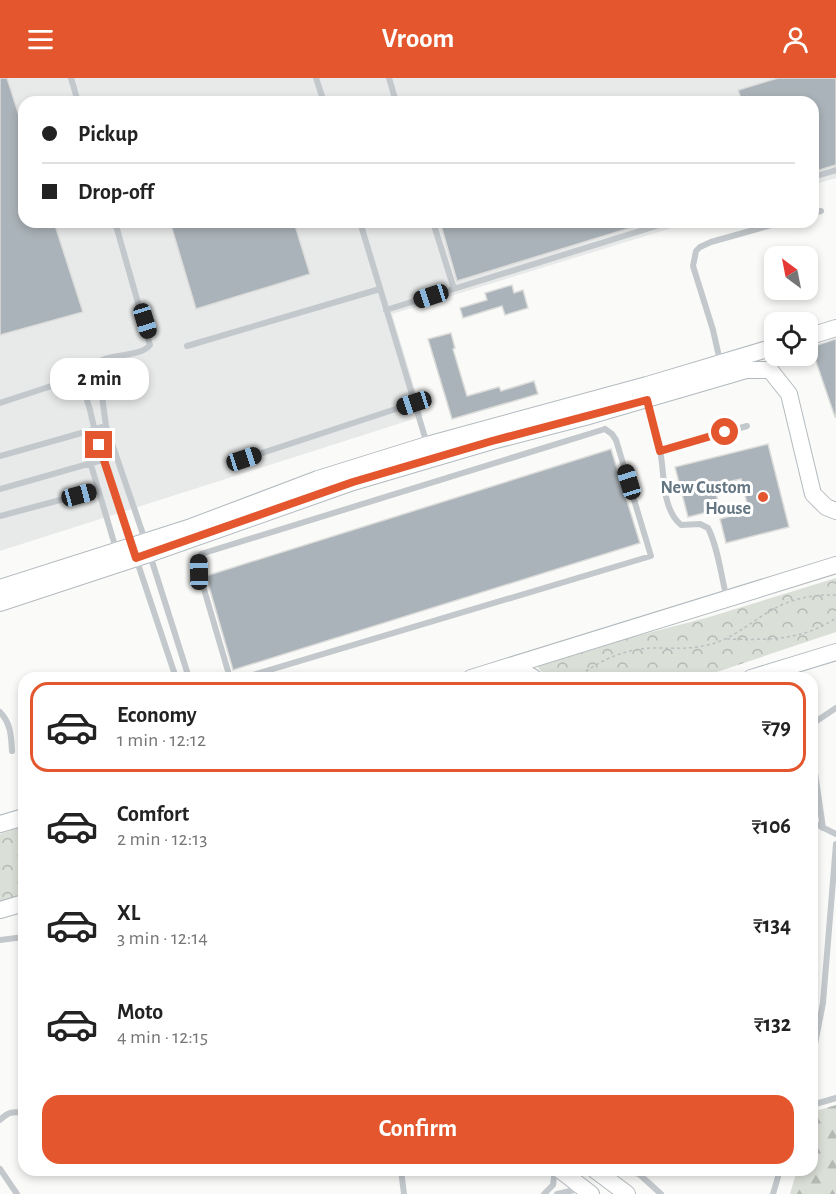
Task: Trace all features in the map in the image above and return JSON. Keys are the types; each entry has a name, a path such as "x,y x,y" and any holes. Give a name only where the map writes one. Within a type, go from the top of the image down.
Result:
{"street":[{"path":"818,334 836,328"},
{"path":"0,603 318,479 427,445 605,416 720,363 764,350"},
{"path":"0,588 136,550 196,538 363,479 492,441 605,416 731,373 753,370 770,370 789,394 813,494 826,507 836,511"},
{"path":"490,672 836,565"},
{"path":"771,672 836,652"},
{"path":"496,670 511,669 524,672"},
{"path":"0,824 18,819"},
{"path":"0,910 18,905"},
{"path":"0,920 18,917"},
{"path":"566,1176 589,1193"},
{"path":"603,1176 627,1194"}],"lane":[{"path":"71,78 76,96"},
{"path":"316,78 322,96"},
{"path":"389,78 394,96"},
{"path":"819,175 836,170"},
{"path":"116,228 151,341 148,348 144,350 101,359 86,375 85,389 94,430 136,550 174,672"},
{"path":"362,228 427,445"},
{"path":"435,228 454,289"},
{"path":"386,310 650,228"},
{"path":"720,363 693,266 696,251 711,242 761,228"},
{"path":"187,346 380,289"},
{"path":"0,403 86,375 99,374 109,358"},
{"path":"99,374 106,426 116,456 136,550"},
{"path":"647,400 660,451 668,507 673,517 681,525 700,525 708,528 715,544 727,599"},
{"path":"244,459 414,403"},
{"path":"201,554 605,416 616,440 651,556 263,672"},
{"path":"0,456 106,426"},
{"path":"660,451 747,426"},
{"path":"0,489 91,465 116,456"},
{"path":"91,465 98,490 136,550 187,672"},
{"path":"0,516 98,490"},
{"path":"196,538 201,554 198,560 199,572 228,672"},
{"path":"818,720 836,708"},
{"path":"0,712 7,719 12,751"},
{"path":"818,791 824,828"},
{"path":"818,825 836,834"},
{"path":"818,1028 823,1003 836,844"},
{"path":"0,940 18,938"},
{"path":"826,957 836,954"},
{"path":"818,1103 836,1098"},
{"path":"0,1120 14,1111 18,1112"},
{"path":"0,1169 17,1194"},
{"path":"402,1176 404,1194"},
{"path":"544,1194 553,1185 556,1176"},
{"path":"641,1176 661,1194"},
{"path":"773,1194 778,1176"},
{"path":"557,1194 577,1189 589,1193"}],"path":[{"path":"585,672 605,659 626,652 649,648 687,649 709,645 726,639 768,612 790,602 815,596 836,595"},
{"path":"726,639 785,639 809,632 836,618"}],"shaded area":[{"path":"0,78 836,78 836,178 819,183 819,96 18,96 18,228 672,228 392,314 423,416 0,551"}],"green space":[{"path":"836,578 836,632 717,672 542,672 536,665 586,649 706,618"},
{"path":"18,828 18,897 0,902 0,834"},
{"path":"836,1105 836,1194 790,1194 795,1176 818,1176 818,1110"}],"building":[{"path":"0,78 7,78 18,112 18,228 56,228 83,312 0,335"},
{"path":"778,78 836,78 836,165 819,170 819,96 740,96 738,90"},
{"path":"172,228 296,228 310,274 196,309"},
{"path":"442,228 630,228 457,281"},
{"path":"512,285 514,293 523,290 528,308 505,315 502,306 463,318 460,308 487,300 485,293"},
{"path":"451,333 455,348 453,349 467,396 499,387 501,391 534,381 538,394 452,419 428,339"},
{"path":"836,339 836,417 818,366 818,345"},
{"name":"New Custom House","path":"768,444 789,527 726,543 720,519 749,511 741,479 714,485 720,509 688,517 675,467"},
{"path":"611,449 640,543 233,670 206,576"}],"place":[{"name":"New Custom House","path":"763,497"}],"route":[{"path":"99,445 136,558 353,482 492,441 647,400 660,451 725,432"}]}
